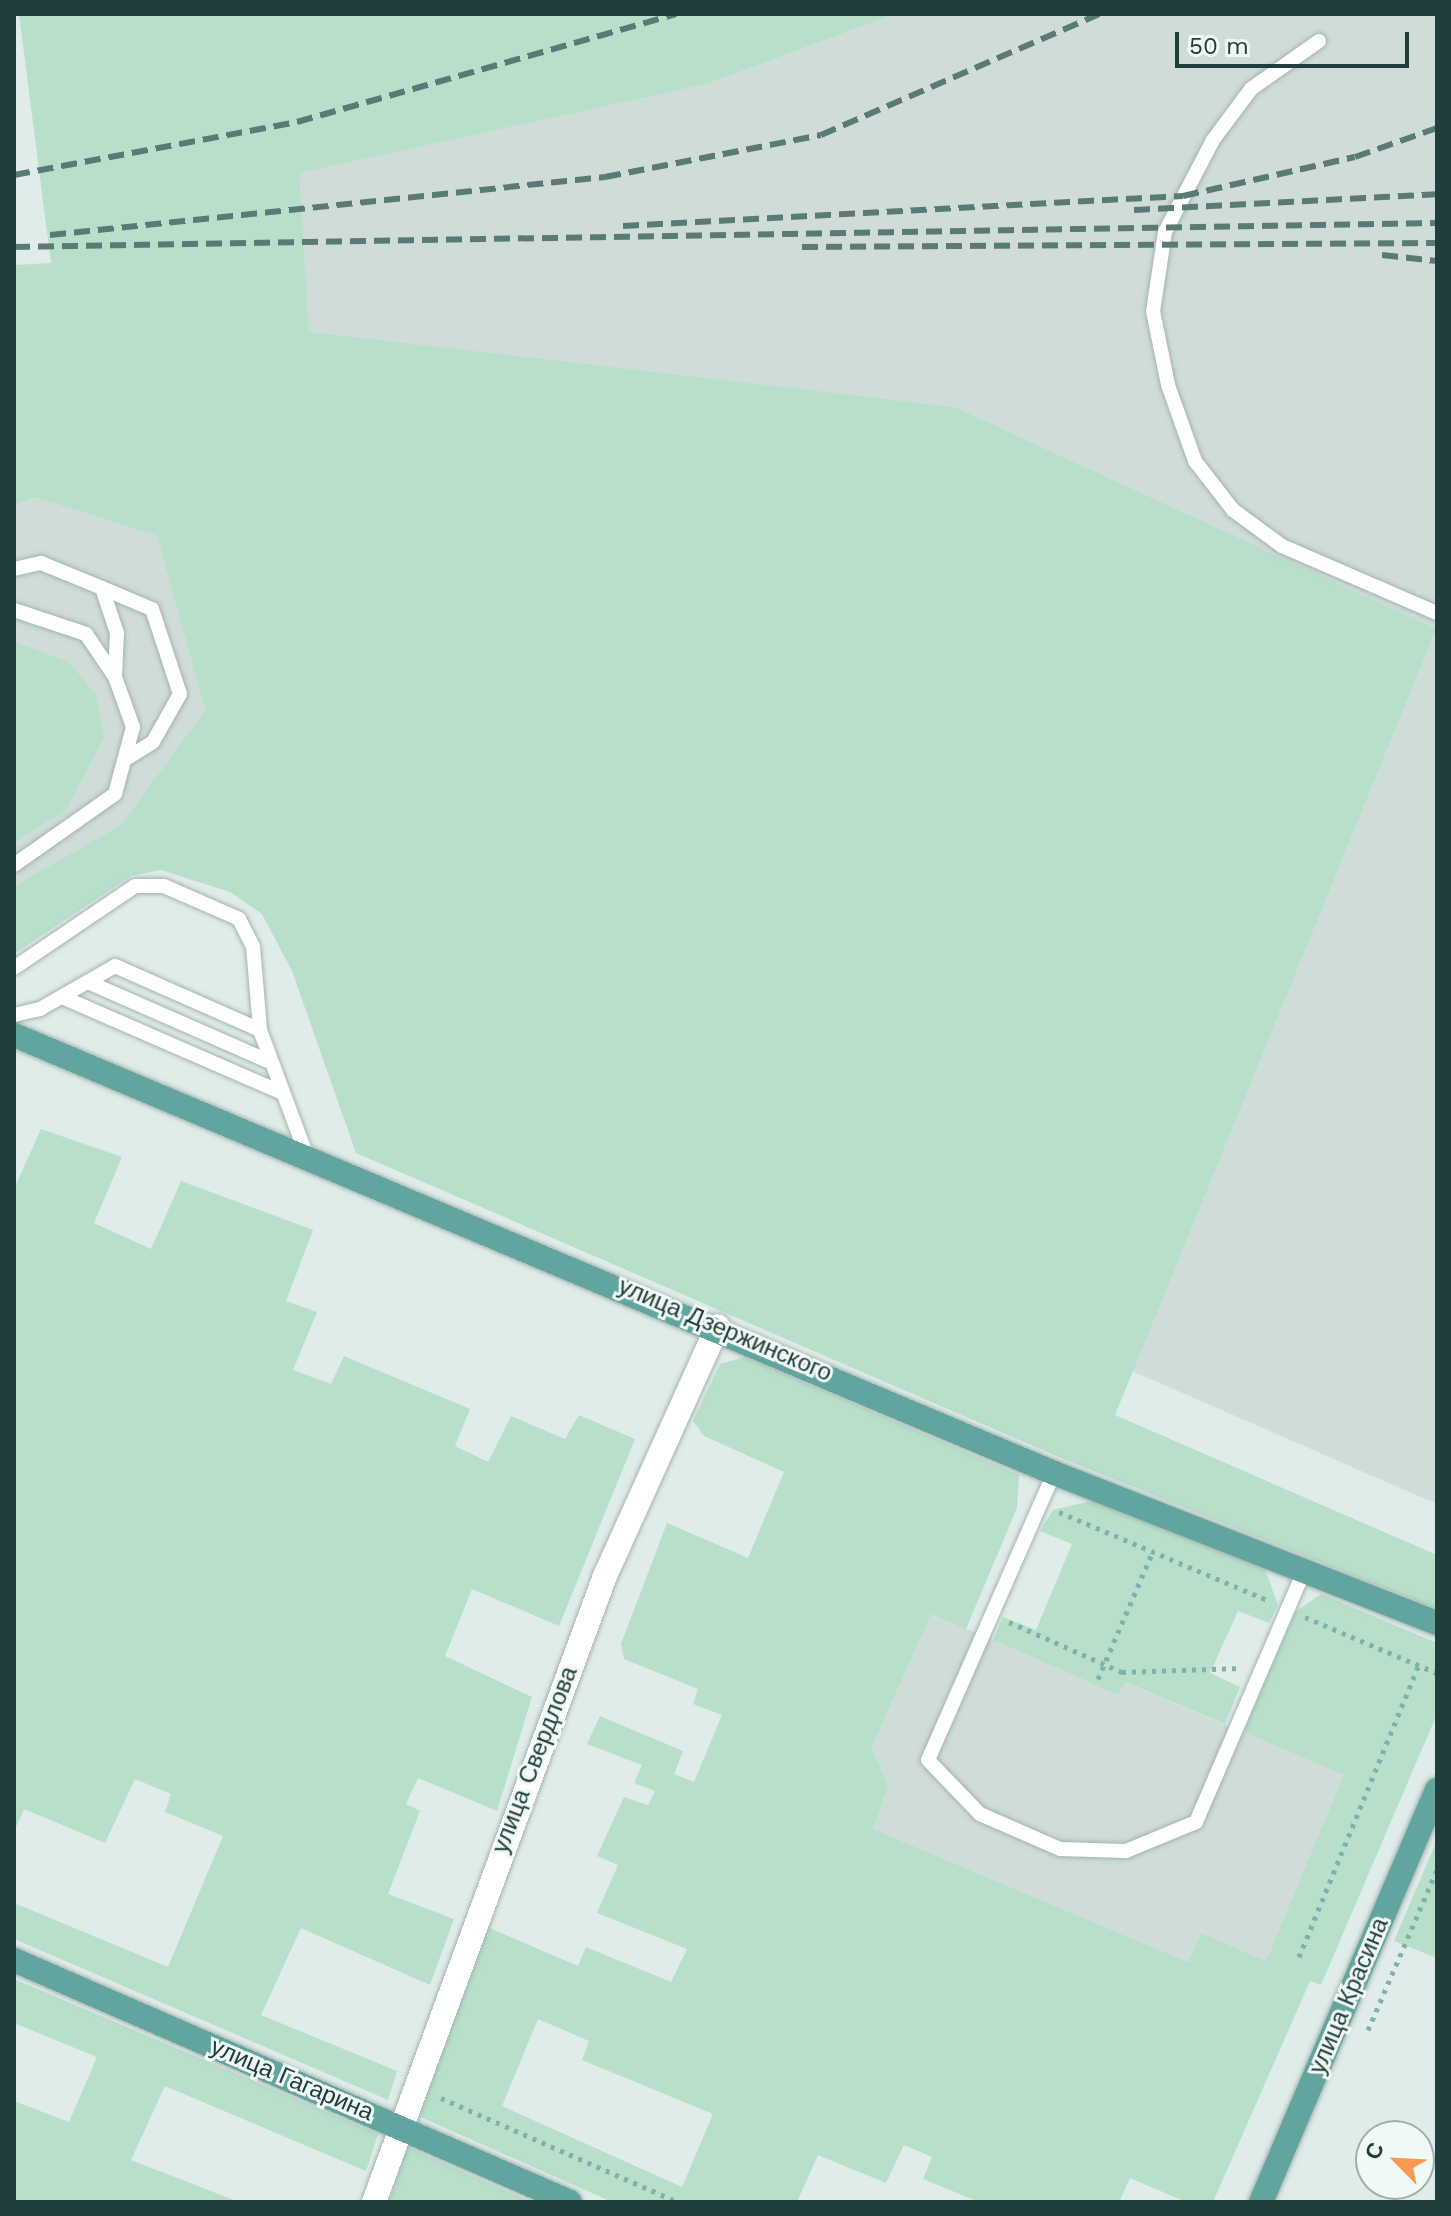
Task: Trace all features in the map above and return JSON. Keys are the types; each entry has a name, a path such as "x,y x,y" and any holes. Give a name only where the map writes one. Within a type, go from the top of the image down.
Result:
{"main road":[{"name":"улица Дзержинского","path":"14,1035 305,1151 1054,1473 1437,1623"},
{"name":"улица Красина","path":"1261,2202 1437,1790"},
{"name":"улица Гагарина","path":"14,1960 570,2202"}],"street":[{"name":"улица Свердлова","path":"374,2202 397,2125 605,1576 718,1326"}],"lane":[{"path":"1319,41 1251,89 1213,140 1165,232 1153,311 1168,385 1195,461 1233,510 1282,546 1437,613"},
{"path":"14,569 41,563 152,609 180,694 153,742 124,760"},
{"path":"102,588 117,633 115,677"},
{"path":"14,610 86,634 115,677 133,727 115,794 14,865"},
{"path":"14,968 135,886 164,886 239,919 253,946 260,1030 305,1151"},
{"path":"14,1015 62,997 115,966 260,1030"},
{"path":"88,982 270,1062"},
{"path":"62,997 281,1092"},
{"path":"1054,1473 994,1616 928,1760 980,1814 1060,1849 1126,1851 1196,1822 1304,1571"}],"path":[{"path":"1041,1505 1437,1673"},
{"path":"1098,1679 1153,1551"},
{"path":"994,1616 1122,1672 1262,1668"},
{"path":"1299,1957 1419,1665"},
{"path":"412,2086 678,2202"}],"shaded area":[{"path":"895,14 1437,14 1437,1504 1132,1371 1435,629 955,407 309,333 298,173 707,84"},
{"path":"35,497 157,536 205,710 121,825 14,886 14,505"},
{"path":"931,1613 1118,1695 1124,1682 1345,1775 1266,1961 1201,1933 1188,1962 873,1829 888,1787 872,1747"}],"green space":[{"path":"19,14 895,14 707,84 299,173 309,332 955,407 1436,629 1115,1415 1437,1555 1437,1609 1061,1458 356,1153 292,971 262,914 230,892 161,870 131,876 14,954 14,886 121,825 205,710 157,536 35,497 14,505 14,265 51,263"},
{"path":"14,642 69,662 96,695 104,737 66,810 14,842"},
{"path":"41,1129 122,1157 94,1223 151,1249 181,1181 313,1230 286,1301 317,1312 293,1370 331,1384 344,1356 470,1409 455,1446 488,1462 511,1416 565,1439 579,1415 635,1439 559,1626 472,1589 445,1656 532,1697 497,1811 418,1778 406,1804 420,1811 388,1894 454,1919 430,1985 301,1928 261,2015 397,2071 388,2100 14,1939 14,1903 168,1967 223,1836 165,1812 171,1794 135,1779 105,1843 24,1809 14,1832 14,1189"},
{"path":"745,1357 1019,1475 1017,1508 966,1629 931,1614 872,1747 888,1787 873,1829 1188,1962 1201,1933 1266,1961 1344,1775 1243,1732 1295,1612 1321,1594 1437,1643 1437,1714 1321,1985 1310,1981 1213,2202 1186,2202 1130,2178 1119,2202 979,2202 923,2179 932,2157 904,2145 886,2183 818,2155 797,2202 612,2202 416,2115 485,1926 578,1966 586,1947 671,1982 687,1949 597,1913 618,1865 597,1856 624,1797 648,1805 655,1791 634,1783 642,1765 587,1744 600,1716 683,1751 674,1774 694,1782 722,1715 693,1704 698,1689 624,1659 621,1644 667,1523 748,1558 784,1472 704,1436 693,1421 720,1364","holes":["538,2019 589,2041 582,2060 713,2114 682,2187 502,2106"]},
{"path":"1095,1500 1265,1569 1278,1605 1269,1623 1238,1611 1210,1673 1240,1687 1225,1724 1125,1682 1118,1695 993,1640 1003,1617 1036,1630 1072,1544 1040,1531 1053,1510"},
{"path":"1437,1840 1437,1958 1394,1941"},
{"path":"14,1979 378,2134 366,2171 165,2086 131,2160 239,2202 14,2202 14,2101 69,2122 97,2057 14,2023"},
{"path":"407,2147 531,2202 389,2202"}],"railway":[{"path":"14,175 297,122 676,14"},
{"path":"50,235 605,177 821,135 1099,14"},
{"path":"623,226 1183,196 1355,157 1437,128"},
{"path":"1134,210 1437,194"},
{"path":"14,247 1437,223"},
{"path":"802,247 1437,243"},
{"path":"1382,255 1437,261"}]}
